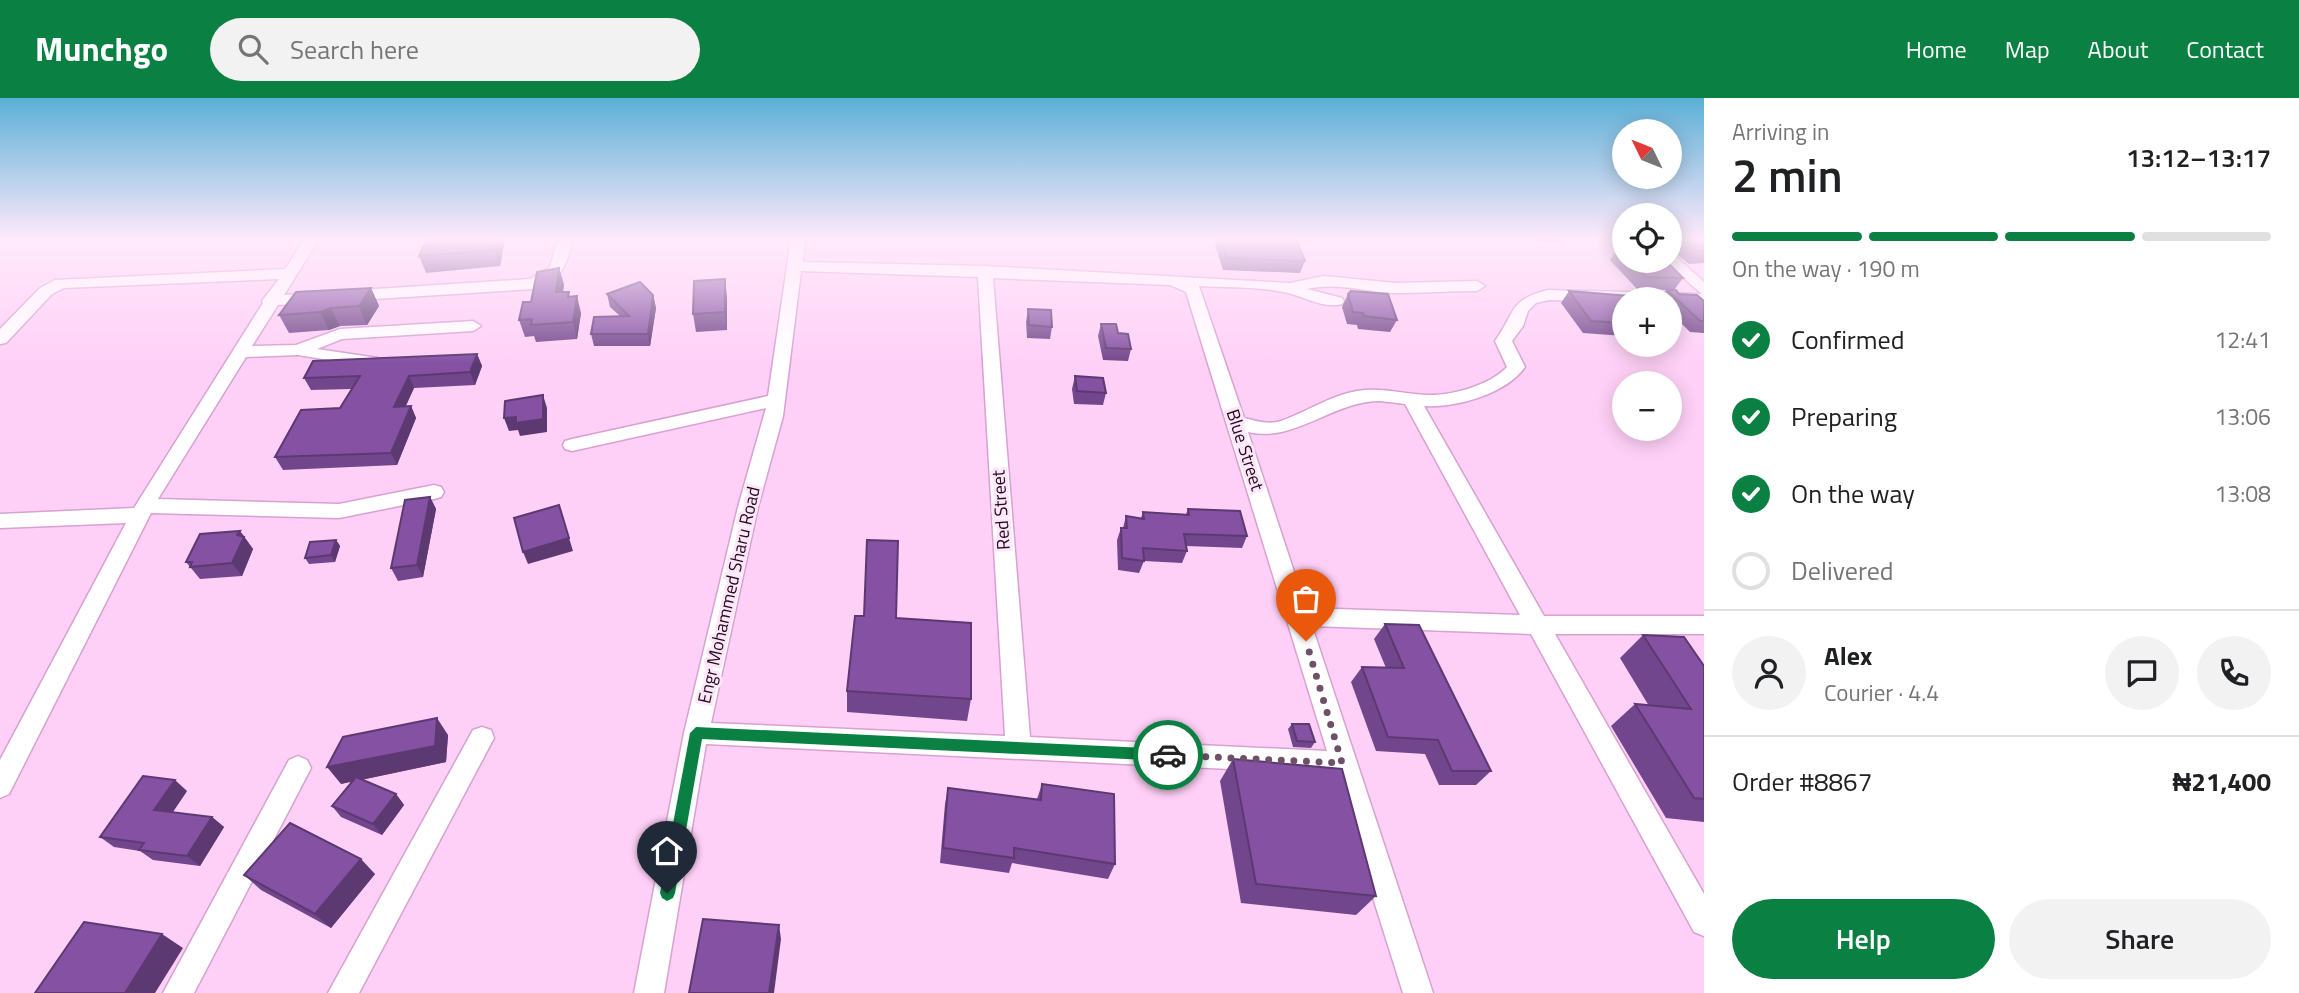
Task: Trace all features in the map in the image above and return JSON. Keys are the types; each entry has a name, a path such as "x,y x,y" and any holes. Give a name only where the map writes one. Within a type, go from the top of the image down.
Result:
{"street":[{"path":"0,339 46,291 61,283 117,281"},
{"path":"0,786 142,510 283,281"},
{"path":"270,301 533,284 540,281"},
{"name":"Engr Mohammed Sharu Road","path":"649,993 696,733 748,507 776,400 794,281"},
{"name":"Red Street","path":"986,281 1018,749"},
{"name":"Blue Street","path":"1175,281 1193,289 1299,617 1342,763 1418,993"},
{"path":"1184,281 1290,288 1324,281 1395,288 1477,286"},
{"path":"1290,288 1313,298 1336,301"},
{"path":"1237,423 1273,429 1284,427 1348,399 1382,395 1411,399 1444,399 1504,380 1514,373 1515,361 1503,341 1515,326 1520,309 1539,297 1548,295 1704,299"},
{"path":"298,350 340,334 473,326"},
{"path":"239,352 298,350 346,360 386,362"},
{"path":"1411,399 1704,922"},
{"path":"572,445 776,400"},
{"path":"0,521 142,510 339,511 434,492"},
{"path":"1299,617 1536,625 1704,625"},
{"path":"696,733 1342,763"},
{"path":"343,993 482,738"},
{"path":"178,993 298,768"}],"building":[{"path":"535,281 557,281 556,292 569,292 568,297 577,296 573,322 531,325 532,319 519,320 523,302 531,302"},
{"path":"694,281 725,281 725,312 693,314"},
{"path":"640,282 653,295 648,334 591,334 594,317 629,316 607,294"},
{"path":"371,288 359,306 279,315 296,292"},
{"path":"1351,291 1388,294 1397,320 1353,312 1348,294"},
{"path":"1569,291 1612,294 1612,322 1591,321"},
{"path":"1682,294 1697,295 1704,301 1704,321 1700,321 1682,304"},
{"path":"1028,309 1051,310 1052,327 1029,325"},
{"path":"1101,324 1116,324 1118,333 1128,334 1131,349 1106,348"},
{"path":"477,354 470,372 409,376 394,407 411,406 391,453 275,457 301,410 340,408 360,376 304,378 313,361"},
{"path":"1075,376 1103,378 1106,393 1077,391"},
{"path":"543,395 543,419 516,423 516,417 504,418 505,401"},
{"path":"430,497 417,565 391,568 405,500"},
{"path":"559,505 569,538 523,552 514,518"},
{"path":"1188,509 1240,511 1247,536 1184,534 1187,551 1143,548 1144,561 1122,558 1121,528 1127,528 1126,516 1144,519 1143,512 1189,515"},
{"path":"240,531 237,535 244,537 232,563 190,567 192,562 186,562 200,534"},
{"path":"336,540 331,555 305,558 310,542"},
{"path":"867,540 898,541 896,618 971,623 971,699 847,691 855,616 864,616"},
{"path":"1385,624 1419,625 1491,771 1452,771 1438,740 1388,737 1362,667 1404,668"},
{"path":"1643,635 1684,637 1704,666 1704,799 1694,798 1635,704 1691,709"},
{"path":"437,718 435,746 327,767 343,737"},
{"path":"1292,724 1309,724 1315,742 1297,741"},
{"path":"1233,759 1342,769 1376,896 1256,884"},
{"path":"143,776 175,780 154,810 212,817 187,856 139,850 144,843 100,837"},
{"path":"356,777 396,794 373,824 332,806"},
{"path":"1042,784 1114,794 1115,864 1014,848 1014,858 943,848 948,788 1041,800"},
{"path":"290,823 361,859 315,914 244,875"},
{"path":"703,919 779,925 769,993 689,993"},
{"path":"84,922 162,934 125,993 35,993"}],"way so far":[{"path":"1168,755 1342,763 1306,641"}],"route":[{"path":"667,893 696,733 1168,755"}]}
